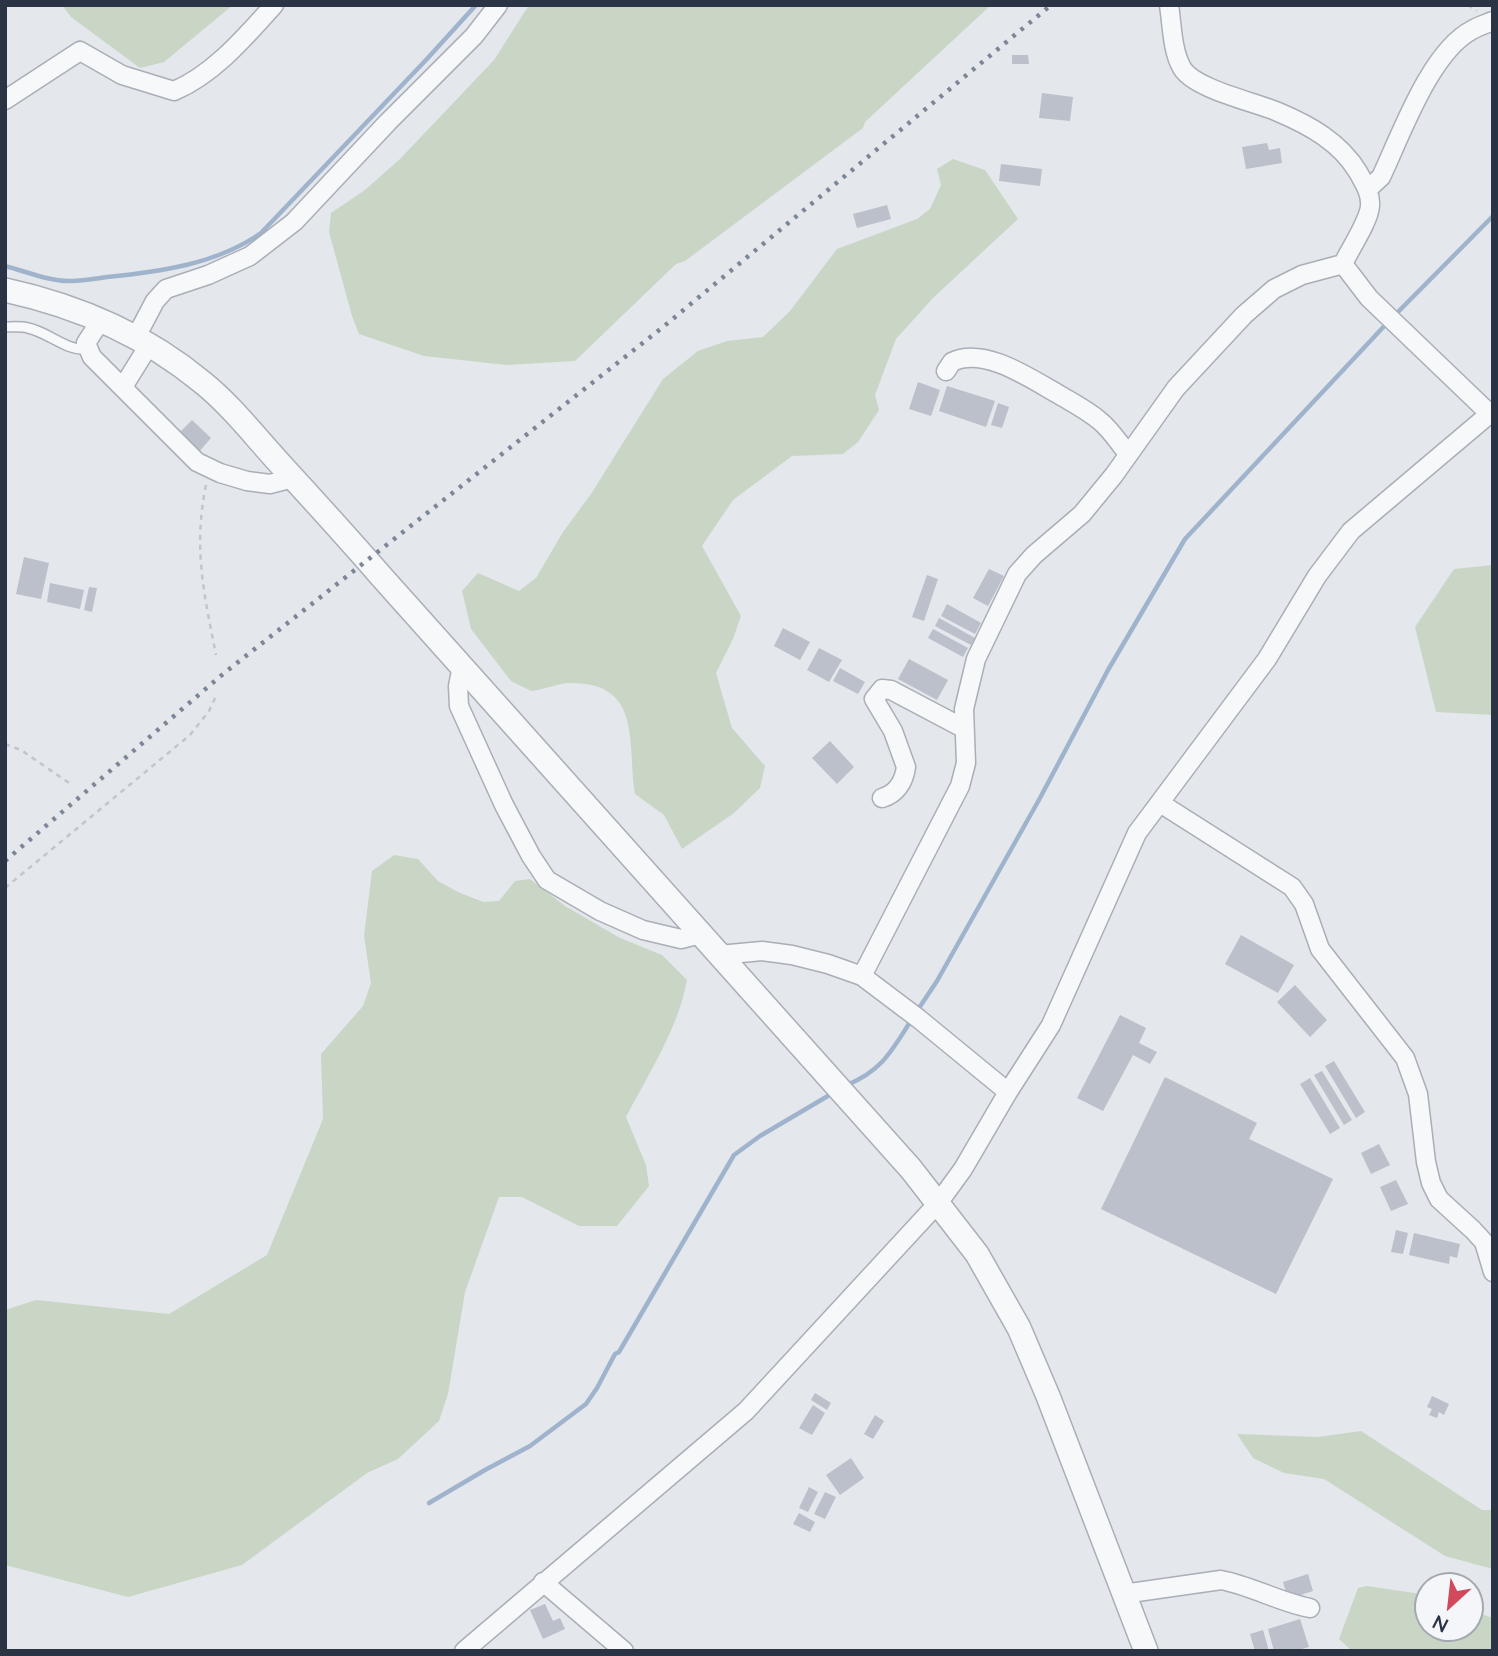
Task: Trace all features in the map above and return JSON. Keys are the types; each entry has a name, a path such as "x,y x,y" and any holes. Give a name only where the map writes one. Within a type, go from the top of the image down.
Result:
{"street":[{"path":"5,100 80,51 122,75 174,91 202,75 239,42 274,5"},
{"path":"123,387 155,301 166,289 208,275 250,256 294,222 388,121 474,36 498,5"},
{"path":"862,976 960,786 966,763 964,709 976,659 1017,574 1082,514 1176,388 1244,315 1274,289 1302,275 1343,264 1370,208 1368,189 1353,163 1336,144 1279,112 1223,93 1183,70 1178,59 1169,5"},
{"path":"1368,189 1381,177 1416,103 1442,57 1470,30 1493,21"},
{"path":"464,1651 746,1411 939,1202 963,1169 1051,1025 1137,833 1267,659 1317,576 1352,531 1491,413 1369,298 1343,264"},
{"path":"5,290 69,306 101,320 142,341 204,383 293,478 848,1096 939,1202 977,1254 1019,1328 1048,1396 1146,1651"},
{"path":"101,320 89,335 86,342 88,349 197,463 247,481 270,484 293,478"},
{"path":"946,371 952,362 969,358 1019,371 1099,419 1128,454"},
{"path":"462,666 458,686 459,706 503,805 547,880 600,911 643,930 681,939 701,934"},
{"path":"882,798 890,796 899,788 906,767 893,731 874,699 882,689 891,690 963,728"},
{"path":"1160,803 1292,887 1304,904 1320,949 1405,1058 1418,1094 1431,1183 1439,1199 1484,1242 1493,1272"},
{"path":"719,955 762,951 828,964 862,976 1008,1092"},
{"path":"1123,1594 1221,1580 1291,1605 1310,1608"},
{"path":"543,1582 624,1651"}],"lane":[{"path":"5,327 28,328 83,350 88,349"}],"path":[{"path":"210,468 199,540 201,580 216,655"},
{"path":"5,888 190,735 209,710 217,694"},
{"path":"5,744 21,750 69,783"}],"green space":[{"path":"62,5 233,5 164,62 140,68 71,17"},
{"path":"529,5 991,5 865,122 863,128 685,261 676,264 575,361 506,365 424,356 359,334 329,232 331,213 365,190 400,159 494,60"},
{"path":"953,159 985,170 1018,219 933,298 896,339 875,395 879,410 858,442 843,454 792,456 733,500 702,546 741,616 716,673 732,728 765,766 760,788 734,813 682,849 664,815 635,794 627,718 620,704 609,692 592,685 568,683 531,691 511,681 471,629 462,591 478,573 519,591 536,578 663,379 698,351 727,341 763,337 790,311 837,249 917,219 930,209 941,185 937,169"},
{"path":"1493,565 1493,715 1436,712 1415,627 1454,569"},
{"path":"394,855 418,859 438,881 483,902 499,901 515,881 530,879 565,906 620,938 662,955 687,980 670,1033 626,1117 646,1165 649,1186 617,1226 579,1226 522,1197 499,1197 465,1292 448,1394 439,1421 398,1459 367,1473 242,1565 128,1597 5,1565 5,1310 36,1300 169,1314 267,1255 323,1119 321,1054 363,1006 371,983 364,936 372,871"},
{"path":"1361,1431 1482,1510 1493,1510 1493,1569 1445,1556 1324,1479 1284,1473 1253,1458 1237,1434 1318,1437"},
{"path":"1367,1586 1414,1593 1414,1642 1484,1642 1484,1615 1493,1618 1493,1651 1352,1651 1339,1639 1358,1588"}],"building":[{"path":"1012,55 1028,55 1029,64 1012,64"},
{"path":"1042,93 1073,97 1070,121 1039,118"},
{"path":"1267,143 1269,150 1280,148 1282,163 1246,169 1242,147"},
{"path":"1001,164 1042,169 1040,186 999,181"},
{"path":"887,205 891,219 857,228 853,214"},
{"path":"918,382 940,390 931,416 909,409"},
{"path":"947,386 995,401 986,427 939,411"},
{"path":"998,403 1009,407 1002,428 991,425"},
{"path":"192,420 211,438 198,453 178,434"},
{"path":"24,557 49,563 41,599 16,594"},
{"path":"989,569 1004,576 988,606 973,598"},
{"path":"927,575 938,579 924,621 912,617"},
{"path":"50,583 84,590 80,609 47,602"},
{"path":"89,587 97,588 92,612 84,610"},
{"path":"947,604 981,623 975,634 941,616"},
{"path":"939,618 975,638 971,645 935,626"},
{"path":"783,628 810,642 800,660 774,646"},
{"path":"933,629 968,648 963,657 928,638"},
{"path":"819,648 842,660 829,682 807,670"},
{"path":"909,659 948,680 937,700 898,679"},
{"path":"840,668 865,682 858,694 833,681"},
{"path":"830,741 854,767 837,784 812,758"},
{"path":"1241,935 1294,965 1278,993 1225,964"},
{"path":"1295,985 1327,1020 1310,1037 1277,1002"},
{"path":"1120,1015 1146,1028 1139,1043 1157,1052 1150,1064 1133,1055 1103,1111 1077,1098"},
{"path":"1334,1061 1365,1112 1356,1118 1325,1066"},
{"path":"1322,1071 1352,1120 1344,1125 1314,1075"},
{"path":"1165,1077 1257,1123 1249,1139 1333,1179 1276,1294 1101,1209"},
{"path":"1310,1078 1340,1128 1330,1134 1300,1084"},
{"path":"1379,1144 1390,1165 1371,1174 1361,1153"},
{"path":"1396,1180 1408,1204 1391,1211 1380,1187"},
{"path":"1396,1230 1408,1233 1403,1254 1391,1252"},
{"path":"1414,1233 1460,1244 1457,1258 1450,1256 1449,1264 1409,1255"},
{"path":"815,1393 831,1403 827,1410 811,1400"},
{"path":"1432,1396 1449,1404 1444,1415 1439,1412 1437,1418 1429,1415 1432,1409 1427,1407"},
{"path":"813,1405 825,1413 812,1435 799,1428"},
{"path":"875,1415 884,1421 873,1439 864,1434"},
{"path":"851,1458 864,1478 840,1495 826,1475"},
{"path":"809,1487 818,1492 808,1512 799,1508"},
{"path":"825,1492 836,1497 825,1519 814,1514"},
{"path":"799,1513 815,1522 810,1532 793,1524"},
{"path":"1308,1574 1313,1591 1288,1599 1283,1582"},
{"path":"545,1604 553,1621 560,1618 565,1629 543,1639 530,1610"},
{"path":"1300,1619 1309,1647 1295,1651 1274,1651 1268,1629"},
{"path":"1263,1630 1269,1651 1255,1651 1250,1634"}],"waterway":[{"path":"5,266 53,279 83,280 187,265 244,244 261,233 476,5"},
{"path":"1395,315 1493,216"},
{"path":"917,1011 937,981 1108,670 1185,539 1389,321"},
{"path":"847,1085 870,1073 886,1058 912,1019"},
{"path":"429,1503 530,1446 586,1404 734,1155 760,1136 833,1093"}],"railway":[{"path":"5,861 223,674 663,327 1051,5"}]}
